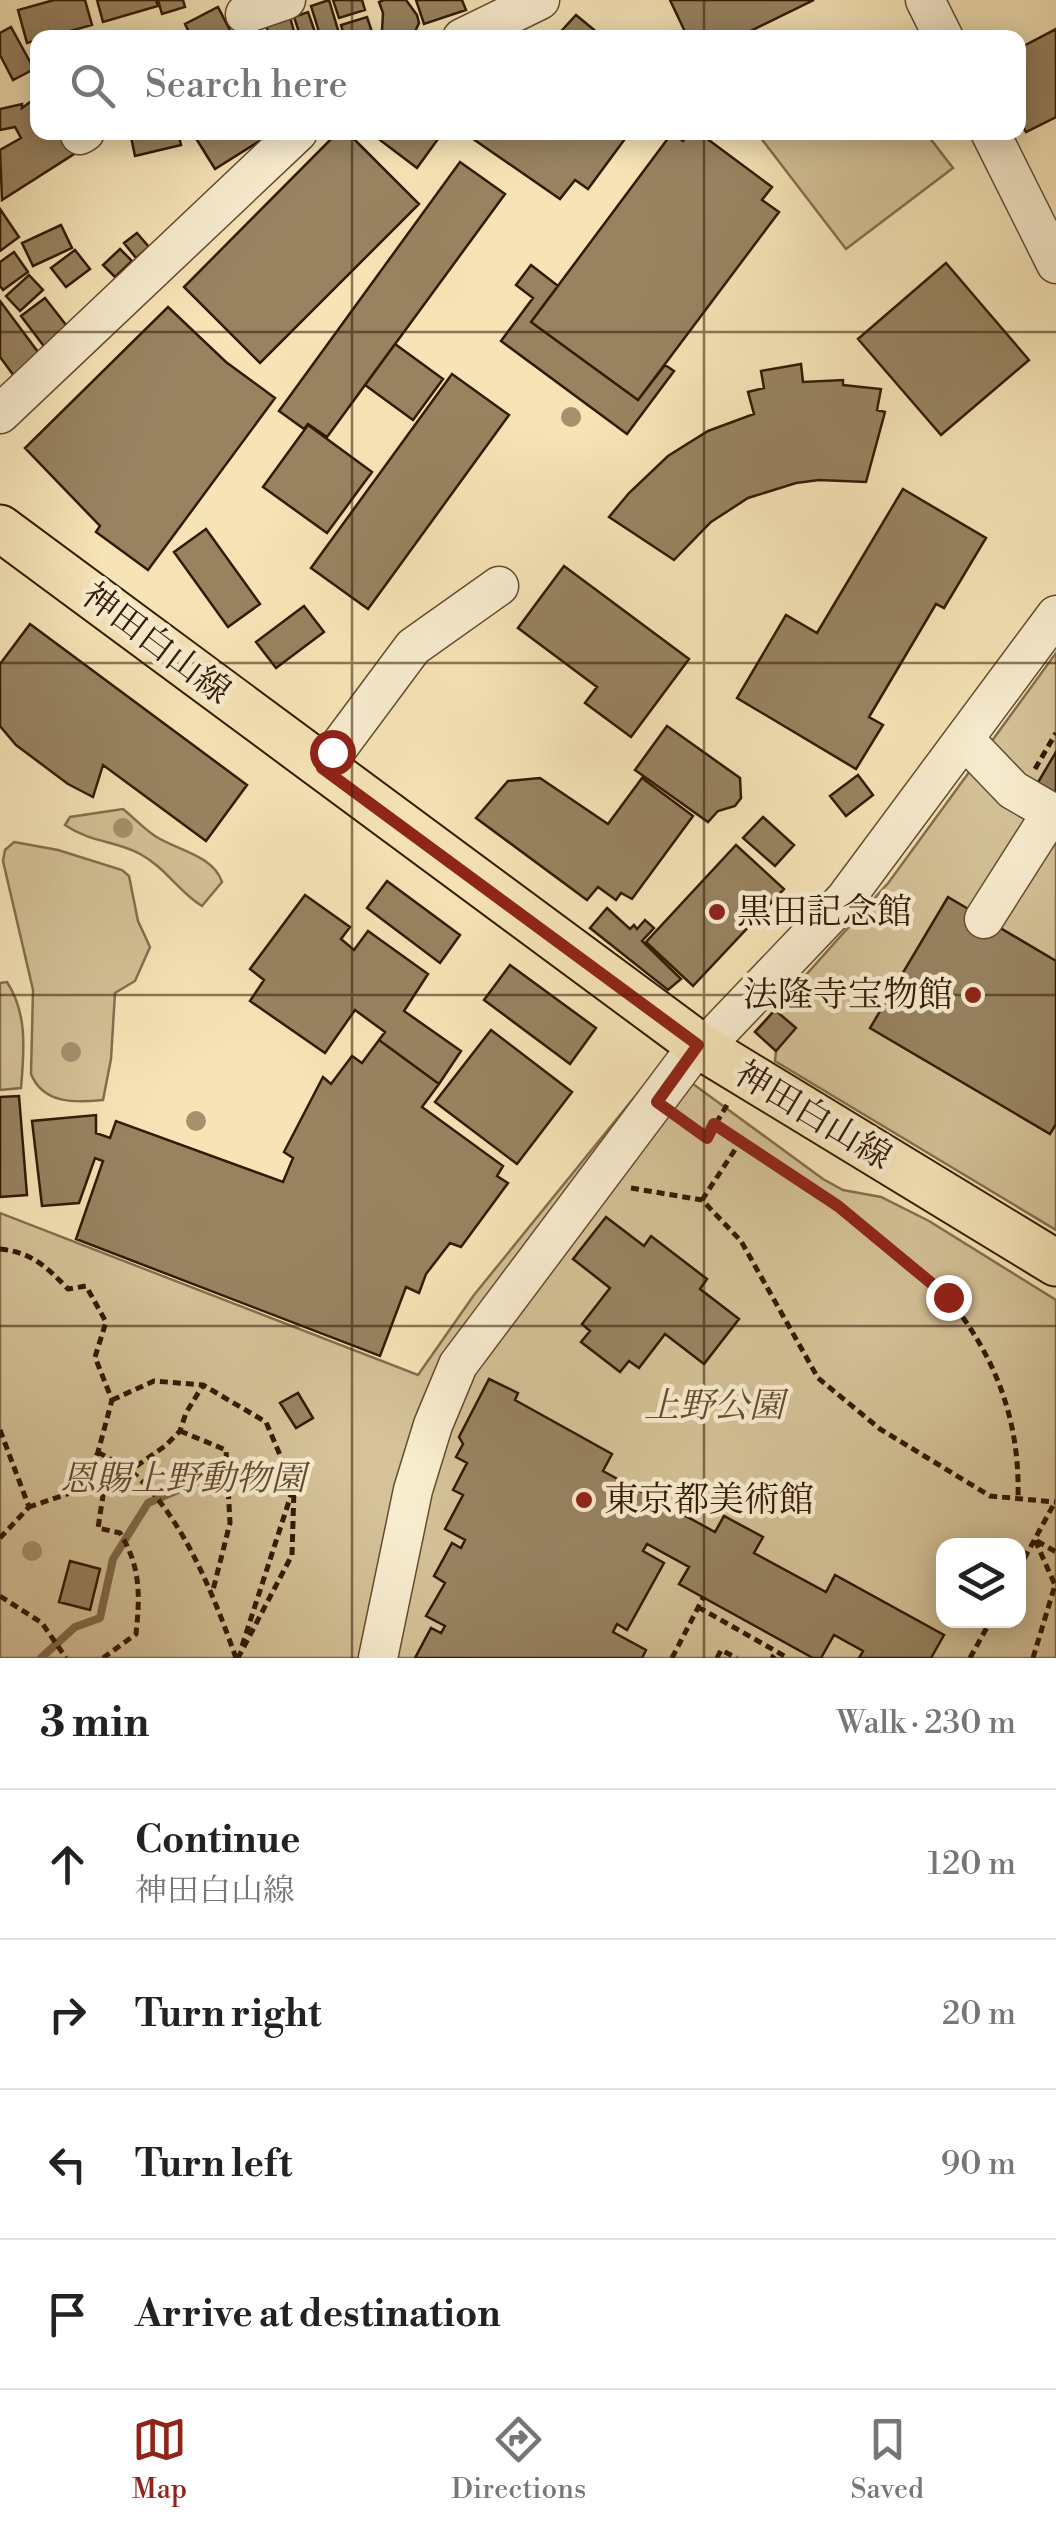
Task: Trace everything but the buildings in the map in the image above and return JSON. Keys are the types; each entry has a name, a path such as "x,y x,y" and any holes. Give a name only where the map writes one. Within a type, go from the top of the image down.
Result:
{"main road":[{"name":"神田白山線","path":"0,528 700,1047 1056,1264"}],"street":[{"path":"246,17 286,0"},
{"path":"478,30 540,0"},
{"path":"926,0 940,30"},
{"path":"0,414 283,140"},
{"path":"994,140 1056,264"},
{"path":"322,768 413,648 498,586"},
{"path":"378,1658 413,1490 432,1426 458,1364 700,1047 844,899 1056,615"},
{"path":"965,740 1043,807 984,918"}],"path":[{"path":"1043,807 1056,733"},
{"path":"657,1102 707,1138 731,1098"},
{"path":"714,1124 838,1206 948,1297 999,1382 1016,1438 1018,1498"},
{"path":"702,1200 740,1142"},
{"path":"600,1176 625,1187 702,1200 742,1241 818,1378 880,1430 990,1496 1055,1501 1026,1557"},
{"path":"0,1249 44,1264 68,1289 86,1286 106,1322 95,1357 112,1400 88,1474 73,1492 28,1507 0,1538"},
{"path":"112,1400 154,1380 203,1384 266,1422 294,1488 292,1555 237,1658"},
{"path":"103,1658 136,1634 140,1590 134,1555 120,1533 98,1528 104,1489 166,1446 180,1431 203,1384"},
{"path":"0,1430 28,1507"},
{"path":"180,1431 226,1450 230,1524 213,1592"},
{"path":"98,1452 130,1471 166,1513 213,1592 237,1658"},
{"path":"237,1658 294,1488"},
{"path":"1036,1540 1056,1552"},
{"path":"1034,1658 1055,1585 1036,1540"},
{"path":"0,1596 42,1623 65,1656"},
{"path":"672,1658 703,1598"},
{"path":"698,1607 788,1658"},
{"path":"970,1658 987,1628"},
{"path":"717,1658 721,1650 736,1658"}],"green space":[{"path":"762,140 931,140 953,168 846,249"},
{"path":"1056,653 1056,1230 775,1061 776,1051 755,1032 889,882"},
{"path":"123,809 155,836 211,865 222,882 202,906 140,854 65,825 70,817"},
{"path":"14,842 58,850 122,870 129,876 138,921 150,947 135,981 115,993 111,1059 103,1100 71,1101 52,1096 36,1084 31,1074 33,990 3,861 5,850"},
{"path":"7,982 21,1020 23,1061 21,1088 0,1090 0,983"},
{"name":"上野公園","path":"663,1062 823,1179 843,1190 881,1197 929,1221 1056,1300 1056,1658 0,1658 0,1213 418,1375 474,1295"}],"waterway":[{"path":"41,1658 75,1627 100,1618 113,1559 148,1503 207,1477"}],"place":[{"name":"黒田記念館","path":"717,912"},
{"name":"法隆寺宝物館","path":"973,995"},
{"name":"東京都美術館","path":"584,1500"}],"route":[{"path":"332,752 322,768 698,1045 657,1102 707,1138 714,1124 838,1206 948,1297"}],"park label":[{"name":"恩賜上野動物園","path":"183,1479"}]}
